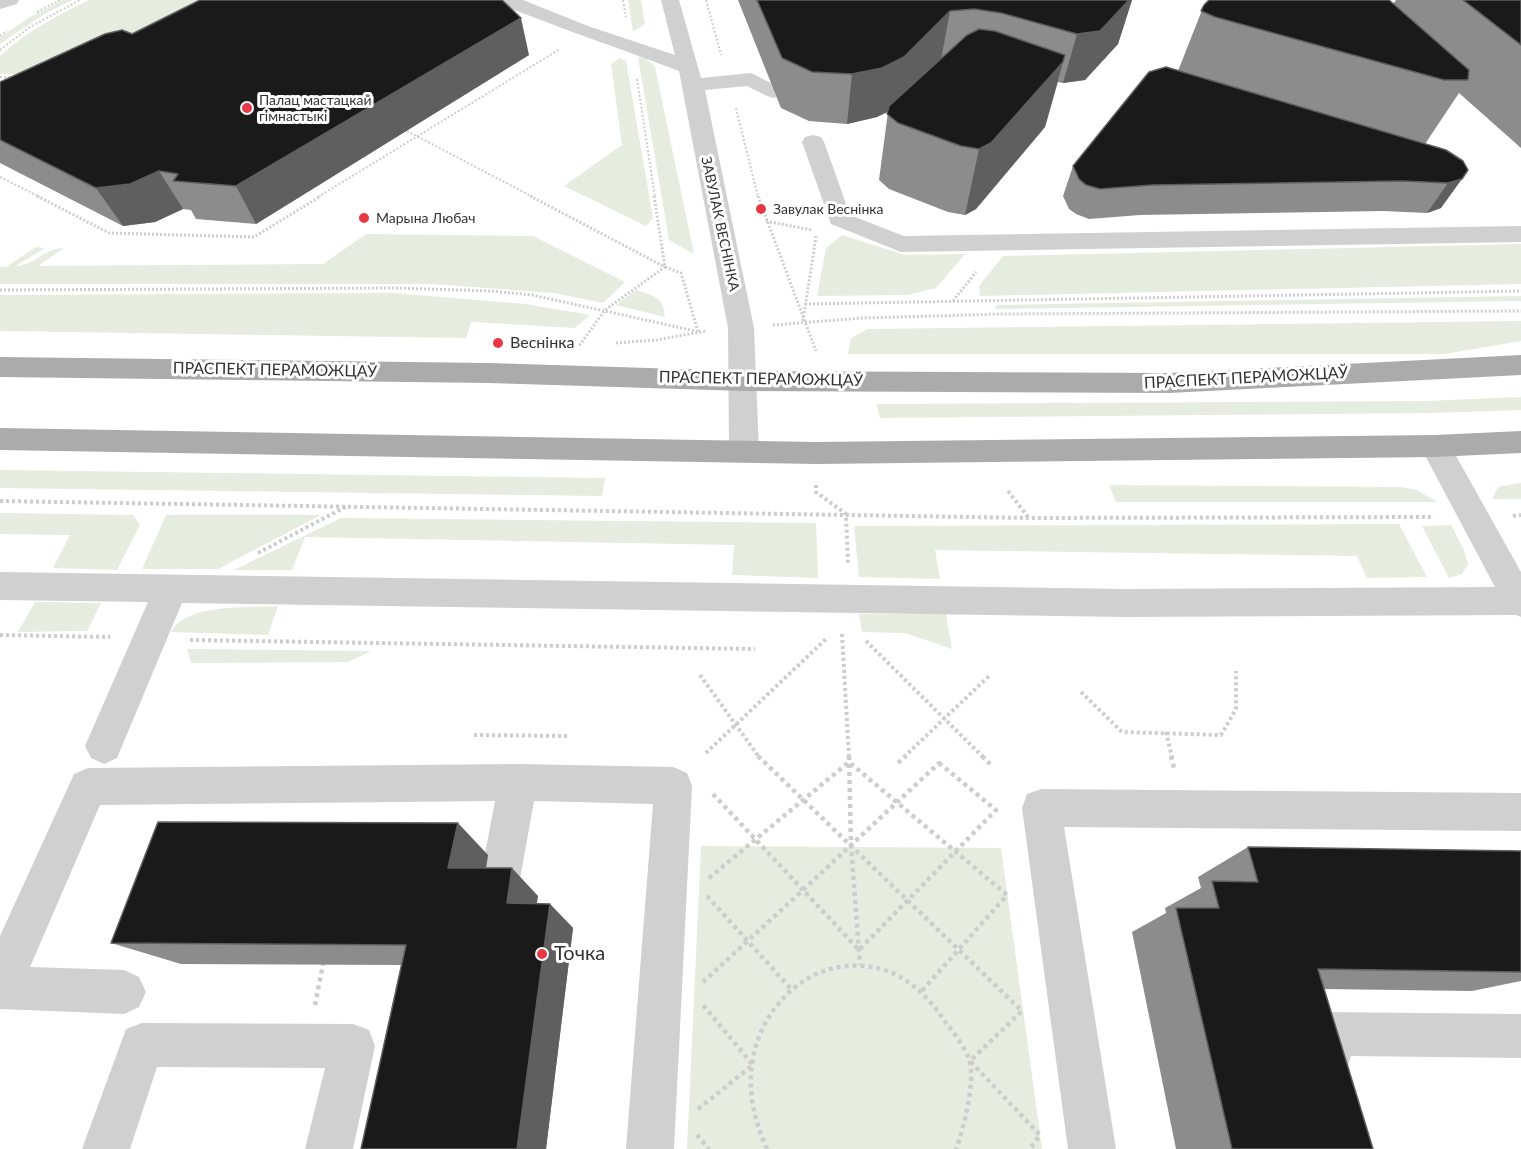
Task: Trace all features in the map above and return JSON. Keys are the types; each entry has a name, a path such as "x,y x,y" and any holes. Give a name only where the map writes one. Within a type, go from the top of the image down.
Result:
{"main road":[{"name":"ПРАСПЕКТ ПЕРАМОЖЦАЎ","path":"0,367 489,373 744,381 1168,383 1521,365"},
{"path":"0,439 816,453 1435,446 1521,442"}],"street":[{"path":"0,1 10,0"},
{"path":"506,0 581,30 630,45 690,75 728,74 771,85"},
{"name":"ЗАВУЛАК ВЕСНІНКА","path":"670,0 690,75 741,328 744,451"},
{"path":"813,141 840,219 901,244 1521,234"},
{"path":"0,586 731,596 846,600 1368,604 1521,602 1435,446"},
{"path":"104,746 126,687 170,590"},
{"path":"497,896 518,782"},
{"path":"124,992 0,986 86,794 518,782 673,786 650,1149"},
{"path":"1092,1149 1041,808 1182,792 1521,812"},
{"path":"1343,1100 1321,1034 1521,1036"},
{"path":"106,1149 142,1045 353,1046 329,1149"}],"path":[{"path":"0,50 30,27 81,0"},
{"path":"706,0 728,74 761,209 816,352"},
{"path":"0,177 109,233 254,237 564,47"},
{"path":"636,70 665,267"},
{"path":"0,78 20,78"},
{"path":"0,290 396,288 490,291 532,295 698,332 681,273 665,267 407,131"},
{"path":"803,321 817,231"},
{"path":"579,346 605,310 665,267"},
{"path":"805,304 1521,291"},
{"path":"774,324 1003,314 1521,311"},
{"path":"1008,491 1029,518"},
{"path":"816,492 846,514"},
{"path":"0,501 1029,518 1521,515"},
{"path":"248,558 348,506"},
{"path":"846,514 846,600 842,639 851,845 860,965"},
{"path":"0,635 755,649"},
{"path":"706,753 827,638"},
{"path":"866,641 990,764"},
{"path":"1082,692 1122,732 1221,735 1236,709 1236,671"},
{"path":"700,675 759,757 1022,1011 970,1061 963,1136 956,1149"},
{"path":"898,763 990,675"},
{"path":"1166,732 1182,792"},
{"path":"474,735 568,736"},
{"path":"707,880 849,762"},
{"path":"849,762 1007,895 921,992"},
{"path":"700,984 939,763 996,810 859,950"},
{"path":"711,793 859,950"},
{"path":"706,894 791,989"},
{"path":"767,1149 757,1130 750,1086 756,1046 771,1011 796,983 827,968 860,965 892,973 921,992 945,1021 970,1061 1040,1135 1030,1149"},
{"path":"700,1001 753,1065"},
{"path":"693,1113 753,1065"},
{"path":"690,1127 709,1149"}],"shaded area":[{"path":"63,0 72,0 43,15 0,44 0,37 32,16"},
{"path":"89,0 226,0 72,76 0,74 0,56 10,47 42,25"},
{"path":"628,0 641,0 645,24 633,32"},
{"path":"638,57 646,58 655,67 694,254 669,240"},
{"path":"620,58 626,61 653,218 646,226 564,186 622,145 611,64"},
{"path":"366,234 533,236 625,282 603,303 554,293 431,284 0,284 0,267 6,267 36,247 45,248 15,266 27,264 51,251 64,248 38,266 323,264"},
{"path":"842,235 905,255 965,254 936,288 907,295 817,296 826,248"},
{"path":"1521,244 1521,284 980,296 979,286 1003,256"},
{"path":"636,290 660,301 665,317 616,305"},
{"path":"394,293 525,304 590,315 575,328 471,322 466,338 0,331 0,295"},
{"path":"1521,296 1521,301 995,309 997,305"},
{"path":"1521,321 1521,341 1445,354 848,354 851,338 868,329"},
{"path":"1521,397 1521,410 1431,413 880,418 876,404 1427,401"},
{"path":"0,470 605,478 602,496 0,488"},
{"path":"1521,483 1521,499 1492,499 1498,487"},
{"path":"1109,485 1401,487 1417,490 1437,502 1116,502"},
{"path":"0,513 133,515 140,525 117,570 53,568 70,535 0,534"},
{"path":"166,515 321,515 218,569 142,569"},
{"path":"341,518 816,523 818,578 732,575 734,545 305,537 292,570 234,570"},
{"path":"1399,524 1427,577 1367,578 1357,556 935,550 940,579 859,577 854,526"},
{"path":"1451,525 1464,550 1468,564 1462,574 1449,578 1422,526"},
{"path":"35,602 101,603 87,631 18,632"},
{"path":"278,606 268,635 171,632 190,616 204,612 235,607"},
{"path":"859,614 946,614 952,649 905,633 862,632"},
{"path":"187,649 371,651 348,662 191,663"},
{"path":"701,846 1001,848 1042,1149 687,1149"}],"building":[{"name":"Палац мастацкай гімнастыкі","path":"200,0 502,0 521,18 236,186 173,181 178,174 159,171 130,184 96,188 0,140 0,82 105,34 122,30 132,34"},
{"path":"757,0 1129,0 1100,31 1077,34 1001,13 974,9 950,11 904,57 882,68 852,74 812,72 782,58"},
{"path":"1209,0 1389,0 1469,70 1468,80 1444,80 1215,17 1201,11"},
{"path":"1463,0 1521,0 1521,45"},
{"path":"979,29 995,31 1065,55 1063,62 991,143 979,149 961,146 898,123 887,114 889,106 967,35"},
{"path":"1166,67 1446,150 1463,161 1468,170 1462,179 1448,183 1402,181 1152,185 1100,189 1086,185 1079,179 1073,166 1149,72"},
{"path":"158,822 458,823 448,868 512,868 507,903 550,904 517,1149 361,1149 406,945 111,943"},
{"path":"1248,847 1521,851 1521,972 1318,969 1373,1149 1232,1149 1176,908 1219,908 1212,881 1258,882"}],"place":[{"name":"Палац мастацкай гімнастыкі","path":"247,108"},
{"name":"Завулак Веснінка","path":"761,209"},
{"name":"Марына Любач","path":"364,218"},
{"name":"Веснінка","path":"498,343"},
{"name":"Точка","path":"542,954"}]}
